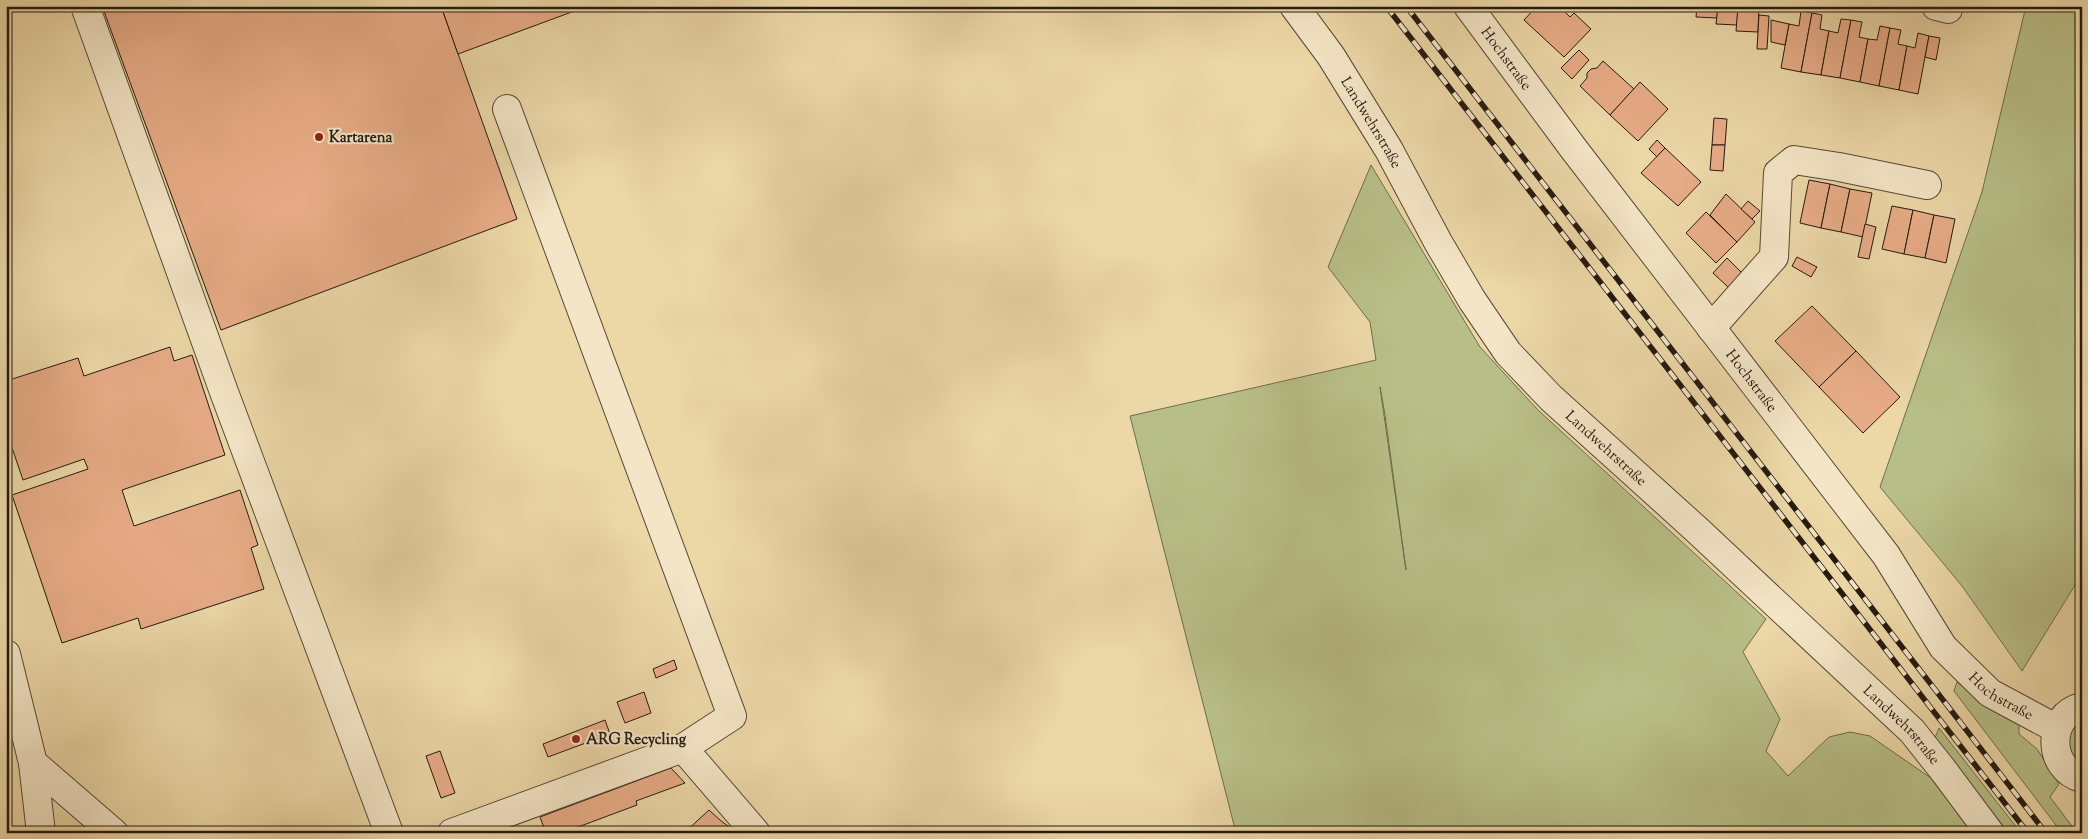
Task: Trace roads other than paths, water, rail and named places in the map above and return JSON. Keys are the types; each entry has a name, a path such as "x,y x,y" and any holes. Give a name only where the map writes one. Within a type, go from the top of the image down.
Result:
{"street":[{"path":"85,6 228,401 390,833"},
{"name":"Landwehrstraße","path":"1294,6 1331,56 1389,150 1472,300 1508,353 1551,398 1696,529 1912,731 1990,833"},
{"name":"Hochstraße","path":"1468,6 1710,328 1886,554 1943,647 1990,693 2057,729"},
{"path":"452,833 683,748 732,716 507,109"},
{"path":"1710,328 1774,257 1778,173 1794,160 1927,185"},
{"path":"6,654 33,763 41,833"},
{"path":"2082,707 2076,708 2064,717 2057,729 2054,744 2058,758 2066,770 2082,778"},
{"path":"683,748 756,833"},
{"path":"33,763 114,833"}],"railway":[{"path":"1386,6 2028,833"},
{"path":"1406,6 2046,833"}],"place":[{"name":"Kartarena","path":"319,137"},
{"name":"ARG Recycling","path":"576,739"}]}
